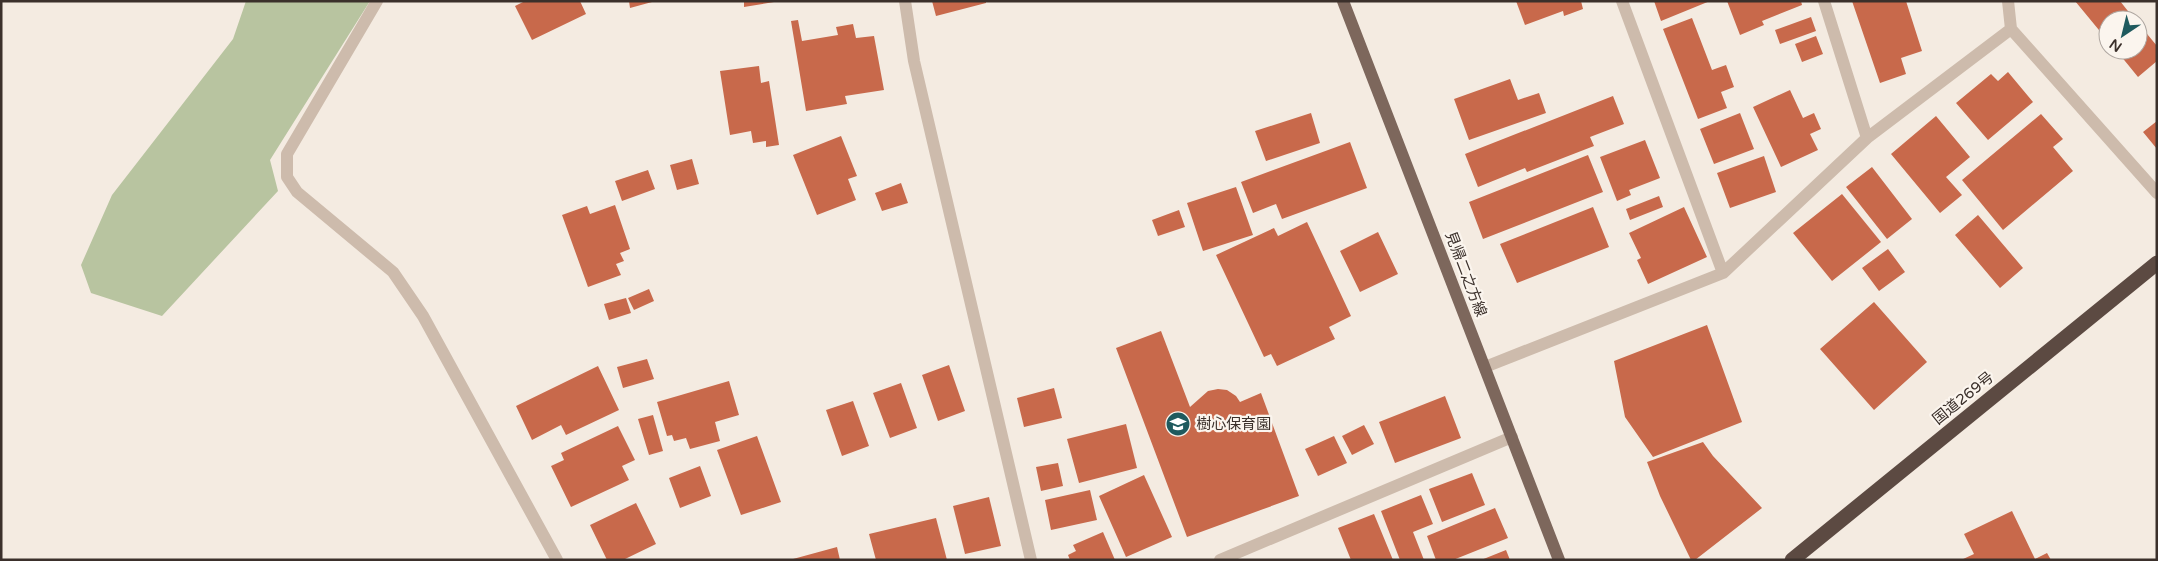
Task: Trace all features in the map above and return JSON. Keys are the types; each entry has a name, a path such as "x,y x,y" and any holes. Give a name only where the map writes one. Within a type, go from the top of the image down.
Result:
{"highway":[{"name":"国道269号","path":"1792,560 2157,263"}],"main road":[{"name":"見帰二之方線","path":"1342,1 1559,560"}],"street":[{"path":"377,1 287,154 288,177 297,192 393,272 423,316 557,560"},
{"path":"905,1 916,70 1031,560"},
{"path":"1622,1 1723,273"},
{"path":"1824,1 1867,138"},
{"path":"2008,1 2011,29 2157,193"},
{"path":"1485,367 1723,273 1867,138 2011,29"},
{"path":"1220,560 1512,437"}],"green space":[{"path":"246,1 370,1 270,160 278,191 162,316 91,293 81,265 112,195 233,39"}],"building":[{"path":"525,1 580,1 586,14 532,40 515,6"},
{"path":"629,1 652,1 652,2 630,8"},
{"path":"744,1 773,1 774,2 744,7"},
{"path":"932,1 986,1 986,3 936,16"},
{"path":"1516,1 1581,1 1583,9 1564,16 1563,11 1525,25"},
{"path":"1654,1 1710,1 1661,21"},
{"path":"1727,1 1801,1 1802,5 1762,21 1764,25 1740,35"},
{"path":"1852,1 1906,1 1922,51 1901,58 1906,74 1880,83"},
{"path":"2075,1 2120,1 2127,10 2098,10 2098,29"},
{"path":"1811,17 1816,31 1780,44 1775,30"},
{"path":"1692,18 1712,70 1726,65 1734,87 1721,92 1727,108 1698,119 1663,29"},
{"path":"798,20 802,41 838,35 836,27 853,24 856,38 874,36 884,90 845,96 847,104 806,111 791,21"},
{"path":"2148,35 2157,46 2157,61 2138,77 2124,60 2148,60"},
{"path":"1816,36 1823,54 1802,62 1795,44"},
{"path":"759,66 761,83 769,81 779,145 766,147 766,141 753,143 751,131 730,135 720,71"},
{"path":"2008,72 2033,102 1988,140 1956,103 1991,74 1998,81"},
{"path":"1510,79 1518,100 1539,93 1546,113 1469,140 1454,99"},
{"path":"1790,90 1803,118 1814,113 1821,129 1810,134 1818,150 1781,167 1753,107"},
{"path":"1613,96 1624,124 1590,137 1594,146 1527,172 1525,168 1478,187 1465,154"},
{"path":"1311,113 1320,143 1266,161 1255,131"},
{"path":"1740,113 1754,149 1714,164 1700,129"},
{"path":"2041,114 2063,139 2053,147 2073,171 2003,230 1962,180"},
{"path":"1936,116 1970,157 1946,177 1962,195 1940,213 1891,154"},
{"path":"2157,121 2157,149 2143,132"},
{"path":"841,136 857,176 848,179 856,200 817,215 793,155"},
{"path":"1645,140 1660,178 1629,190 1631,195 1617,201 1600,157"},
{"path":"1350,142 1367,188 1282,219 1276,204 1253,213 1241,182"},
{"path":"1588,155 1603,192 1483,239 1469,202"},
{"path":"1764,156 1776,192 1730,208 1717,173"},
{"path":"692,159 699,184 677,190 670,165"},
{"path":"1872,167 1912,219 1887,239 1846,187"},
{"path":"648,170 655,189 622,201 615,181"},
{"path":"901,183 908,203 882,211 875,193"},
{"path":"1236,187 1253,235 1203,251 1187,203"},
{"path":"1842,194 1881,242 1832,281 1793,233"},
{"path":"1659,196 1663,207 1630,220 1626,209"},
{"path":"615,205 630,249 620,253 624,261 616,264 621,275 588,287 562,215 587,206 590,214"},
{"path":"1593,207 1609,247 1517,283 1500,244"},
{"path":"1684,207 1707,257 1648,284 1637,260 1641,258 1629,233"},
{"path":"1179,210 1185,227 1158,236 1152,220"},
{"path":"1978,215 2023,268 2000,288 1955,235"},
{"path":"1307,222 1351,316 1329,327 1335,339 1277,366 1271,354 1264,357 1216,255 1274,228 1278,236"},
{"path":"1378,232 1398,274 1360,292 1340,251"},
{"path":"1888,249 1905,272 1879,291 1862,268"},
{"path":"649,289 654,301 634,310 628,298"},
{"path":"626,298 631,313 609,320 604,304"},
{"path":"1874,302 1927,362 1874,410 1820,349"},
{"path":"1707,325 1742,422 1653,457 1625,417 1614,361"},
{"path":"1161,331 1190,407 1208,391 1218,389 1227,390 1236,396 1240,402 1261,393 1299,496 1187,537 1116,348"},
{"path":"647,359 654,379 623,388 617,367"},
{"path":"949,365 965,411 938,421 922,375"},
{"path":"598,366 619,410 566,435 561,425 532,440 516,406"},
{"path":"729,381 739,415 715,422 720,441 690,449 686,438 674,441 672,435 667,436 657,402"},
{"path":"901,383 917,428 890,438 873,393"},
{"path":"1054,388 1062,418 1024,427 1017,398"},
{"path":"1445,396 1461,438 1395,463 1379,422"},
{"path":"853,401 869,446 842,456 826,410"},
{"path":"653,415 663,451 649,455 638,419"},
{"path":"1126,424 1137,468 1079,483 1067,439"},
{"path":"1364,425 1374,444 1352,455 1342,436"},
{"path":"618,426 635,460 622,466 629,480 571,507 551,466 564,460 561,453"},
{"path":"757,436 781,502 741,515 717,450"},
{"path":"1334,436 1347,463 1318,476 1305,449"},
{"path":"1703,442 1713,456 1762,508 1695,560 1691,560 1660,496 1647,462"},
{"path":"1058,463 1063,486 1041,491 1036,467"},
{"path":"700,466 711,496 680,508 669,478"},
{"path":"1472,473 1485,505 1442,522 1429,489"},
{"path":"1144,475 1172,537 1126,557 1099,496"},
{"path":"1090,490 1097,520 1051,530 1045,500"},
{"path":"1421,495 1433,524 1413,532 1424,560 1400,560 1381,511"},
{"path":"989,497 1001,546 965,554 953,506"},
{"path":"636,503 656,544 623,560 607,560 590,525"},
{"path":"1495,508 1508,538 1453,560 1436,560 1427,536"},
{"path":"2012,511 2035,559 2047,553 2051,560 1961,560 1974,554 1964,534"},
{"path":"1374,514 1393,560 1351,560 1338,528"},
{"path":"936,518 947,560 876,560 869,534"},
{"path":"1103,532 1115,560 1070,560 1068,555 1076,551 1073,545"},
{"path":"837,547 840,560 793,560 793,559"},
{"path":"1506,550 1510,560 1481,560"}],"place":[{"name":"樹心保育園","path":"1178,424"}]}
